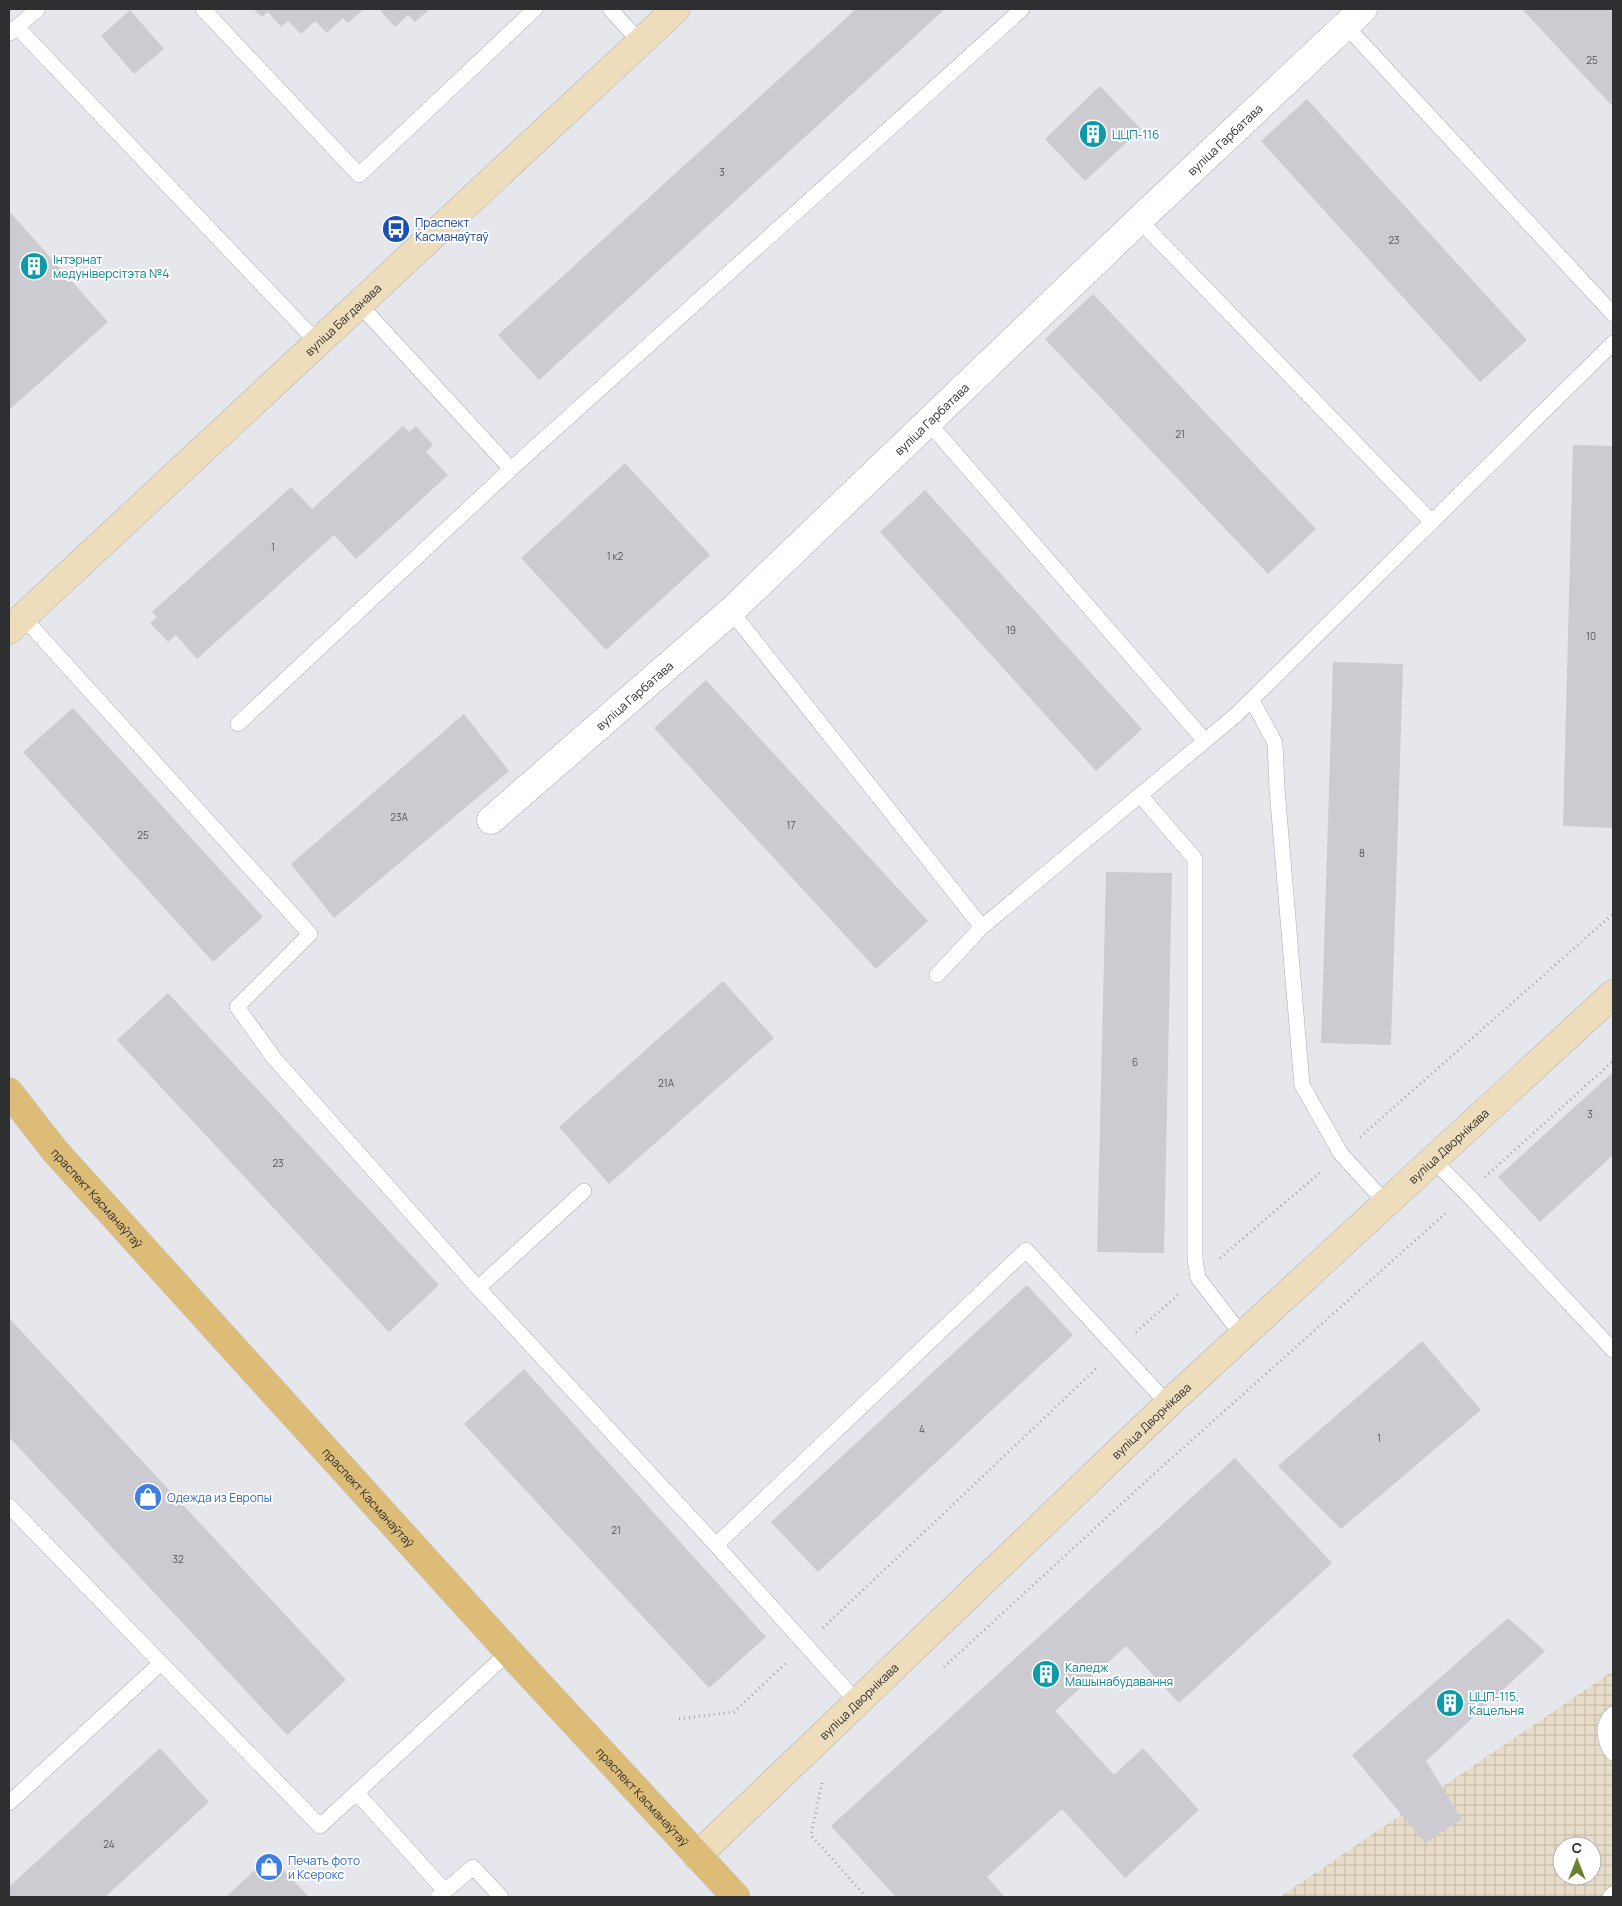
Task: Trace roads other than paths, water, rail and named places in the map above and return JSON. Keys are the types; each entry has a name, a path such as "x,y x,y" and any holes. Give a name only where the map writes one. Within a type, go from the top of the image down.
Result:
{"main road":[{"name":"праспект Касманаўтаў","path":"9,1092 54,1151 509,1652 736,1897"}],"street":[{"name":"вуліца Багданава","path":"16,623 676,9"},
{"name":"вуліца Гарбатава","path":"491,820 731,611 1354,17"},
{"name":"вуліца Дворнікава","path":"697,1856 1168,1404 1385,1202 1434,1161 1613,994"}],"lane":[{"path":"38,9 13,31 317,342"},
{"path":"203,9 360,175 535,9"},
{"path":"610,9 640,42"},
{"path":"238,724 511,469 1022,9"},
{"path":"1354,17 1613,314"},
{"path":"1139,220 1432,522"},
{"path":"359,304 511,469"},
{"path":"937,975 982,927 1252,700 1613,343"},
{"path":"928,422 1205,741"},
{"path":"731,611 982,927"},
{"path":"16,623 310,934 237,1007 274,1058 478,1288 716,1545 857,1702"},
{"path":"1252,700 1275,743 1277,789 1302,1085 1341,1154 1385,1202"},
{"path":"1140,794 1195,860 1195,1259 1198,1278 1242,1335"},
{"path":"1434,1161 1613,1350"},
{"path":"478,1288 584,1191"},
{"path":"716,1545 1026,1250 1168,1404"},
{"path":"9,1506 320,1826 509,1652"},
{"path":"9,1804 161,1663"},
{"path":"1613,1714 1605,1731 1607,1746 1613,1753"},
{"path":"357,1793 442,1894 473,1867 501,1897"},
{"path":"1610,1897 1613,1894"}],"place":[{"name":"ЦЦП-116","path":"1093,134"},
{"name":"Праспект Касманаўтаў","path":"396,229"},
{"name":"Інтэрнат медуніверсітэта №4","path":"34,266"},
{"name":"Одежда из Европы","path":"148,1497"},
{"name":"Каледж Машынабудавання","path":"1046,1674"},
{"name":"ЦЦП-115, Кацельня","path":"1450,1703"},
{"name":"Печать фото и Ксерокс","path":"269,1867"}]}
